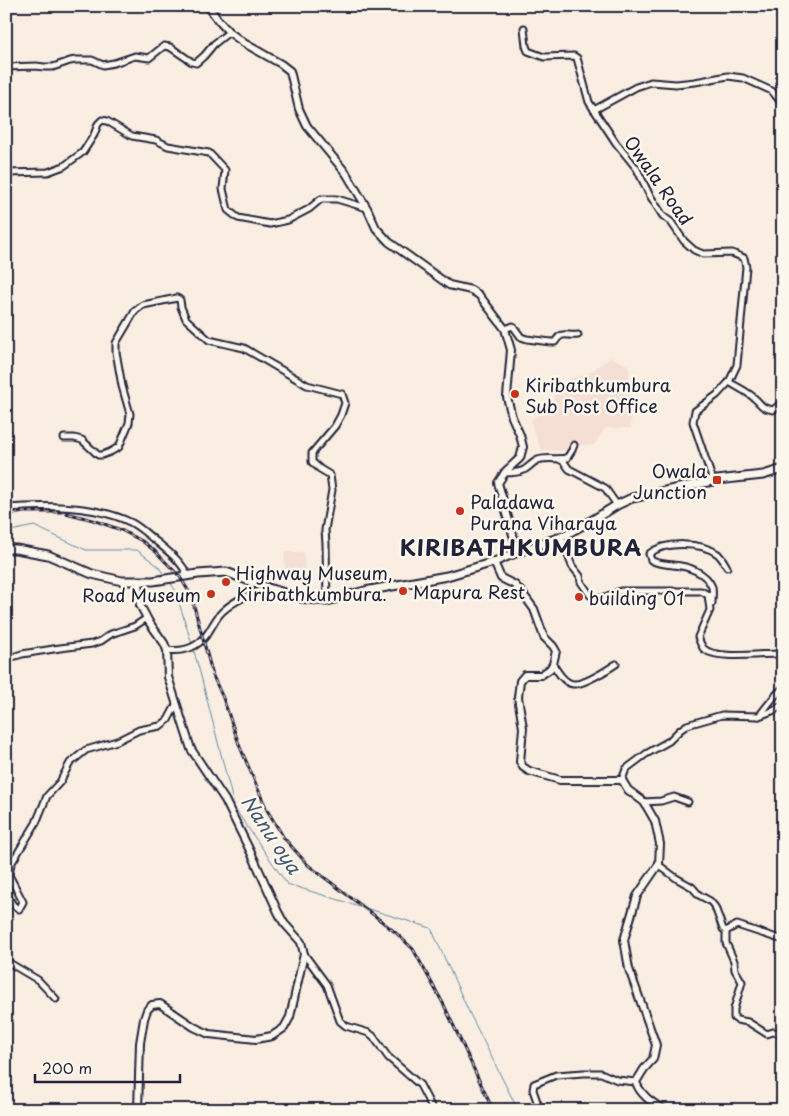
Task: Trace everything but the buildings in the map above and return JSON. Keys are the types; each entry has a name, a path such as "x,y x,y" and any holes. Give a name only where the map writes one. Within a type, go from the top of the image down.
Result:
{"highway":[{"path":"6,549 48,555 92,574 122,581 152,581 226,572 301,598 327,601 365,591 447,576 494,562 561,538 632,498 713,481 763,475 783,469"}],"main road":[{"path":"208,6 229,32 244,43 282,64 290,71 299,109 307,126 346,172 367,208 376,228 389,242 449,285 471,290 479,295 505,329 511,350 507,397 523,447 520,458 507,470 498,483 518,552"},
{"path":"494,562 501,578 515,585 524,594 534,609 544,636 554,646 556,651 554,664 550,669 541,675 525,675 520,681 518,697 523,728 520,762 522,768 560,780 622,780 628,790 644,802 655,821 660,844 658,864 637,896 624,940 629,969 656,1045 653,1059 644,1069 636,1085 644,1096 664,1110"},
{"path":"138,1110 140,1043 144,1019 147,1010 152,1005 160,1004 194,1027 209,1034 256,1039 272,1036 284,1028 290,1017 304,954 301,942 284,923 278,912 225,800 191,749 168,677 167,650 140,605 138,597 140,582"}],"street":[{"name":"Owala Road","path":"524,28 528,51 544,57 574,56 577,58 589,102 637,169 649,194 664,216 671,222 684,241 694,250 703,254 732,253 744,258 746,267 740,349 737,365 729,382 717,395 695,411 693,422 713,481"},
{"path":"6,67 53,67 70,60 92,60 103,65 135,56 149,58 164,46 170,47 196,63 214,44 229,32"},
{"path":"594,110 636,87 650,82 676,84 728,76 743,78 772,91 783,105"},
{"path":"6,173 48,172 64,166 83,152 102,120 132,136 156,140 168,146 209,153 225,170 224,189 228,210 238,218 270,224 288,220 309,209 320,199 337,200 367,208"},
{"path":"64,438 82,440 98,455 119,447 130,423 130,414 122,386 116,342 134,311 143,305 177,298 180,300 186,319 209,340 244,348 307,385 342,394 345,403 341,415 312,453 312,462 330,476 332,490 325,530 327,601"},
{"path":"505,329 513,326 521,337 551,342 555,342 563,334 578,335"},
{"path":"729,382 744,390 762,407 773,410 783,402"},
{"path":"561,461 567,458 574,445"},
{"path":"507,470 514,473 524,470 536,461 548,458 561,461 569,469 605,488 617,505"},
{"path":"6,508 60,507 97,511 113,515 133,524 175,557 188,576"},
{"path":"561,538 572,566 580,576 581,582 590,595 600,600 621,591 701,591 708,595 710,610"},
{"path":"727,567 724,560 718,554 698,546 668,546 654,550 649,554 651,560 655,562 683,566 695,570 706,578 713,589 710,610 698,636 703,648 714,654 726,655 783,654"},
{"path":"167,650 176,651 195,646 204,639 222,611 242,597 268,588"},
{"path":"6,659 60,648 92,644 101,641 111,634 136,626 147,618"},
{"path":"554,664 558,672 573,684 598,675 616,664"},
{"path":"759,716 783,688"},
{"path":"622,780 626,769 646,754 669,741 687,725 722,715 759,716 775,710 783,704"},
{"path":"6,892 13,905 19,909 23,902 9,875 11,864 36,823 48,796 60,782 70,763 86,750 117,740 139,730 160,726 168,720 176,705"},
{"path":"644,802 661,801 674,797 688,802"},
{"path":"658,864 676,878 692,887 715,907 723,929 726,931 726,943 734,961 735,970 742,982 734,1009 734,1018 748,1022 767,1034 772,1032 783,1033"},
{"path":"726,931 737,924 783,940"},
{"path":"304,954 326,985 340,1021 346,1026 373,1036 388,1057 420,1085 433,1110"},
{"path":"6,961 38,980 56,1000"},
{"path":"540,1110 533,1090 534,1084 556,1075 601,1072 618,1080 636,1082"}],"shaded area":[{"path":"611,357 629,366 631,428 605,428 594,445 578,445 560,451 541,450 530,421 553,402 556,386 569,379 588,374"},
{"path":"284,552 304,552 305,573 285,574"}],"waterway":[{"name":"Nanu oya","path":"6,532 34,526 86,550 137,550 158,566 164,575"},
{"name":"Nanu oya","path":"170,582 175,590 192,644"},
{"name":"Nanu oya","path":"193,648 235,809 287,884 431,928 469,1012 518,1110"}],"railway":[{"path":"6,515 24,512 62,512 93,520 121,530 142,541 156,552 180,577 191,595 213,676 267,810 284,838 308,865 375,916 413,949 444,1005 493,1110"}],"place":[{"name":"Kiribathkumbura Sub Post Office","path":"515,394"},
{"name":"Owala Junction","path":"717,480"},
{"name":"Paladawa Purana Viharaya","path":"460,511"},
{"name":"Highway Museum, Kiribathkumbura.","path":"226,582"},
{"name":"Mapura Rest","path":"403,591"},
{"name":"Road Museum","path":"211,594"},
{"name":"building 01","path":"579,597"}],"district":[{"name":"KIRIBATHKUMBURA","path":"521,546"}]}
